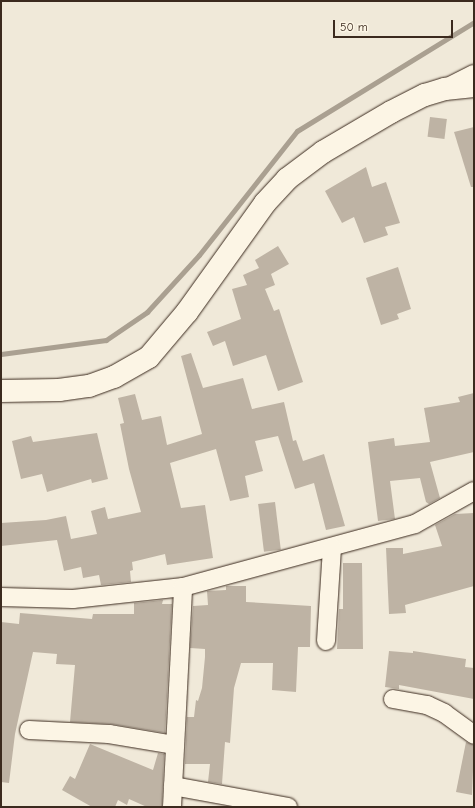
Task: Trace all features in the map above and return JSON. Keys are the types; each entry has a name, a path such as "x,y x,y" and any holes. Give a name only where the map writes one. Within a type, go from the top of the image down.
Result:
{"street":[{"path":"1,391 59,390 89,386 114,377 149,357 187,312 265,203 287,179 323,152 391,112 424,95 445,88 474,74"},
{"path":"445,88 474,86"},
{"path":"1,597 73,599 183,587 415,524 474,491"},
{"path":"326,641 332,547"},
{"path":"172,807 183,587"},
{"path":"393,699 427,705 444,712 474,735"},
{"path":"29,730 109,734 175,745"},
{"path":"173,786 288,807"}],"building":[{"path":"430,117 447,119 444,139 428,137"},
{"path":"474,127 474,187 471,187 454,132"},
{"path":"366,167 372,187 386,182 400,223 385,227 388,235 364,243 354,217 342,223 325,191"},
{"path":"278,246 289,264 271,274 275,285 265,289 274,311 279,309 303,382 278,391 266,355 233,366 225,341 213,346 207,332 241,319 232,289 247,285 243,275 259,268 255,260"},
{"path":"398,267 411,309 397,314 399,319 381,325 366,278"},
{"path":"191,353 203,388 243,378 252,409 284,402 293,441 296,440 303,461 324,454 345,526 326,530 314,483 295,489 278,436 255,441 263,471 245,476 249,497 230,501 216,449 170,463 181,508 205,505 213,558 167,565 165,554 132,562 133,570 130,571 131,582 101,585 99,575 83,578 81,567 64,571 57,540 1,546 1,523 46,520 66,516 71,539 97,534 91,511 105,507 108,519 141,512 129,469 120,424 124,423 118,398 135,394 142,420 161,416 167,445 202,434 181,356"},
{"path":"474,393 474,452 430,462 440,498 429,504 426,502 420,478 390,481 395,519 378,521 368,442 394,438 395,446 430,442 424,408 460,402 458,397"},
{"path":"97,433 108,479 92,483 91,479 47,492 42,474 21,479 12,441 31,436 33,442"},
{"path":"275,502 281,550 264,552 258,504"},
{"path":"474,513 474,586 405,605 406,613 389,614 386,548 403,548 403,554 442,546 435,525 455,514"},
{"path":"343,563 362,563 363,649 337,649 339,609 343,609"},
{"path":"226,586 246,586 246,602 311,606 310,647 298,647 296,692 272,690 273,663 241,663 234,688 230,743 225,742 222,784 208,782 210,764 185,764 187,717 194,717 196,700 198,701 202,688 205,657 205,649 190,648 193,606 208,605 207,591 226,590"},
{"path":"163,600 162,604 172,604 165,733 111,724 70,722 75,665 56,664 57,654 33,652 15,734 9,783 1,782 1,622 19,624 20,613 92,619 93,614 134,614 134,603"},
{"path":"389,651 413,653 413,651 466,659 465,667 474,668 474,699 399,685 399,689 385,687"},
{"path":"466,742 474,745 472,795 456,792"},
{"path":"90,744 153,770 158,753 164,754 162,807 147,807 129,799 127,805 118,800 115,807 92,807 62,790 70,776 75,779"}],"waterway":[{"path":"1,354 106,340 147,312 199,255 297,131 474,22"}]}
